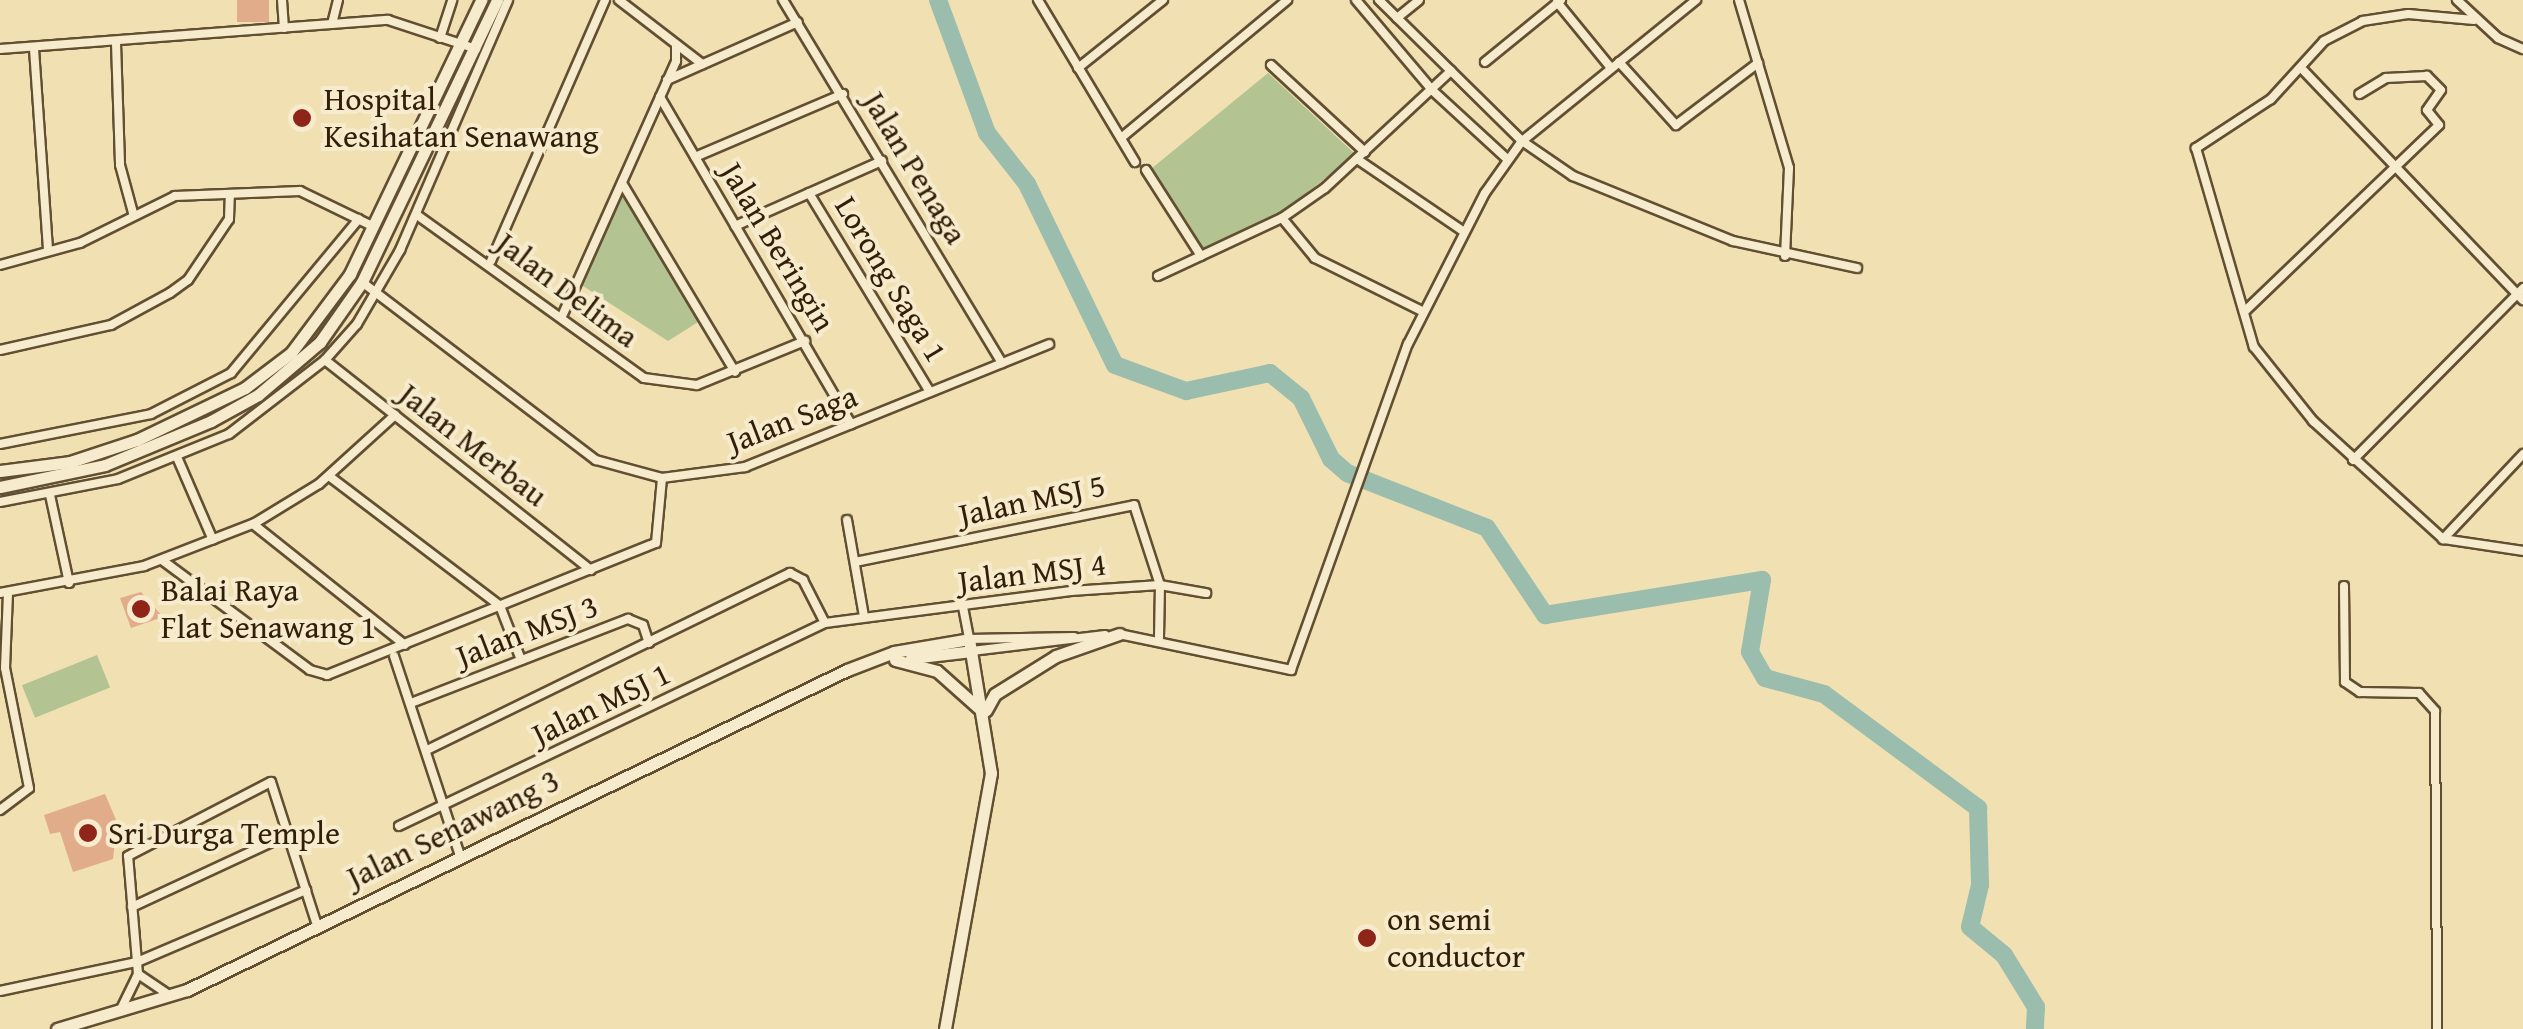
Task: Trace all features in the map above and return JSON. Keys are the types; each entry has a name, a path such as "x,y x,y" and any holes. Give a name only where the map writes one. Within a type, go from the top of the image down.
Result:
{"street":[{"path":"282,0 284,28"},
{"path":"332,24 338,0"},
{"path":"440,38 452,0"},
{"path":"0,471 70,462 245,388 291,353 330,305 481,0"},
{"path":"0,487 105,464 258,396 320,342 362,282 497,0"},
{"path":"0,502 50,495 178,456 261,414 325,360 378,292 417,215 508,0"},
{"path":"491,261 605,0"},
{"path":"619,0 702,64"},
{"name":"Jalan Penaga","path":"783,0 1002,363"},
{"path":"1038,0 1135,162"},
{"path":"1078,68 1163,0"},
{"path":"1121,138 1287,0"},
{"path":"1356,0 1432,90 1507,158"},
{"path":"1379,0 1522,142 1632,204 1785,256 1857,268"},
{"path":"1397,18 1419,0"},
{"path":"970,645 1119,634 1158,638 1291,670 1422,311 1463,231 1507,158 1696,0"},
{"path":"1739,0 1789,168 1785,256"},
{"path":"2457,0 2474,20 2523,48"},
{"path":"1486,62 1558,1 1676,125 1758,63"},
{"path":"2474,20 2408,14 2363,21 2324,41 2304,71 2196,148 2254,347 2353,460 2443,539 2523,551"},
{"path":"0,49 388,20 476,49"},
{"path":"667,80 798,22"},
{"path":"116,43 120,165 133,212"},
{"path":"563,314 667,80 676,45"},
{"path":"34,49 48,251"},
{"path":"1271,65 1361,155 1463,231"},
{"path":"2304,71 2521,294 2353,460"},
{"path":"1158,276 1282,218 1361,155 1451,72"},
{"path":"2244,312 2438,125 2427,110 2441,90 2427,76 2386,78 2360,94"},
{"path":"695,158 842,94"},
{"name":"Jalan Beringin","path":"660,96 851,424"},
{"path":"735,226 882,160"},
{"path":"1146,170 1201,256"},
{"path":"621,183 736,372"},
{"path":"0,265 48,251 175,196 312,193 372,226"},
{"name":"Lorong Saga 1","path":"809,193 930,392"},
{"path":"0,350 110,325 170,293 188,280 229,219 230,195"},
{"name":"Jalan Delima","path":"417,215 491,261 644,378 697,385 805,342"},
{"path":"1282,218 1315,258 1422,311"},
{"path":"0,444 151,414 231,373 359,219"},
{"name":"Jalan Saga","path":"362,282 596,460 662,478 745,467 1049,344"},
{"name":"Jalan Merbau","path":"325,360 591,570"},
{"path":"0,810 29,788 5,668 4,593 69,583 162,560 253,524 329,476 394,415"},
{"path":"2443,539 2523,454"},
{"path":"178,456 213,540"},
{"path":"329,476 500,606 521,660"},
{"path":"162,560 318,676 405,645 661,538 662,478"},
{"path":"50,495 69,583"},
{"name":"Jalan MSJ 5","path":"855,562 1134,505 1160,585"},
{"path":"847,520 864,616"},
{"path":"253,524 405,645"},
{"path":"427,750 790,574 803,580 825,623"},
{"path":"1158,638 1160,585"},
{"name":"Jalan MSJ 4","path":"825,623 1160,585 1206,593"},
{"path":"2344,586 2346,682 2360,692 2420,693 2435,711 2438,1029"},
{"path":"945,1029 991,773 985,714 962,607"},
{"name":"Jalan MSJ 3","path":"412,704 628,619 644,625 649,643"},
{"name":"Jalan MSJ 1","path":"399,826 444,808 825,623"},
{"path":"985,714 995,694 1056,656 1119,634"},
{"name":"Jalan Senawang 3","path":"868,662 970,645"},
{"name":"Jalan Senawang 3","path":"57,1029 178,993 868,662 970,645"},
{"path":"394,656 460,856"},
{"path":"895,660 937,671 985,714"},
{"path":"110,1015 134,996 138,974 128,856 271,782 317,925"},
{"path":"132,907 289,834"},
{"path":"0,990 137,962 306,890"},
{"path":"138,974 156,991 178,993"}],"green space":[{"path":"1268,73 1355,154 1281,214 1203,251 1151,169"},
{"path":"620,189 698,322 668,341 580,284"},
{"path":"97,655 110,687 35,718 22,685"}],"building":[{"path":"237,0 269,0 269,22 237,22"},
{"name":"Balai Raya Flat Senawang 1","path":"141,592 163,617 131,628 120,598"},
{"name":"Sri Durga Temple","path":"105,794 117,822 113,859 73,872 60,832 50,834 44,815"}],"waterway":[{"path":"938,0 987,133 1027,184 1115,365 1186,391 1270,373 1301,398 1331,459 1347,473 1487,528 1545,615 1762,580 1750,652 1765,678 1824,694 1978,808 1980,885 1970,927 2004,955 2036,1007 2035,1029"}],"place":[{"name":"Hospital Kesihatan Senawang","path":"302,118"},
{"name":"Balai Raya Flat Senawang 1","path":"141,609"},
{"name":"Sri Durga Temple","path":"88,833"},
{"name":"on semi conductor","path":"1367,938"}]}
